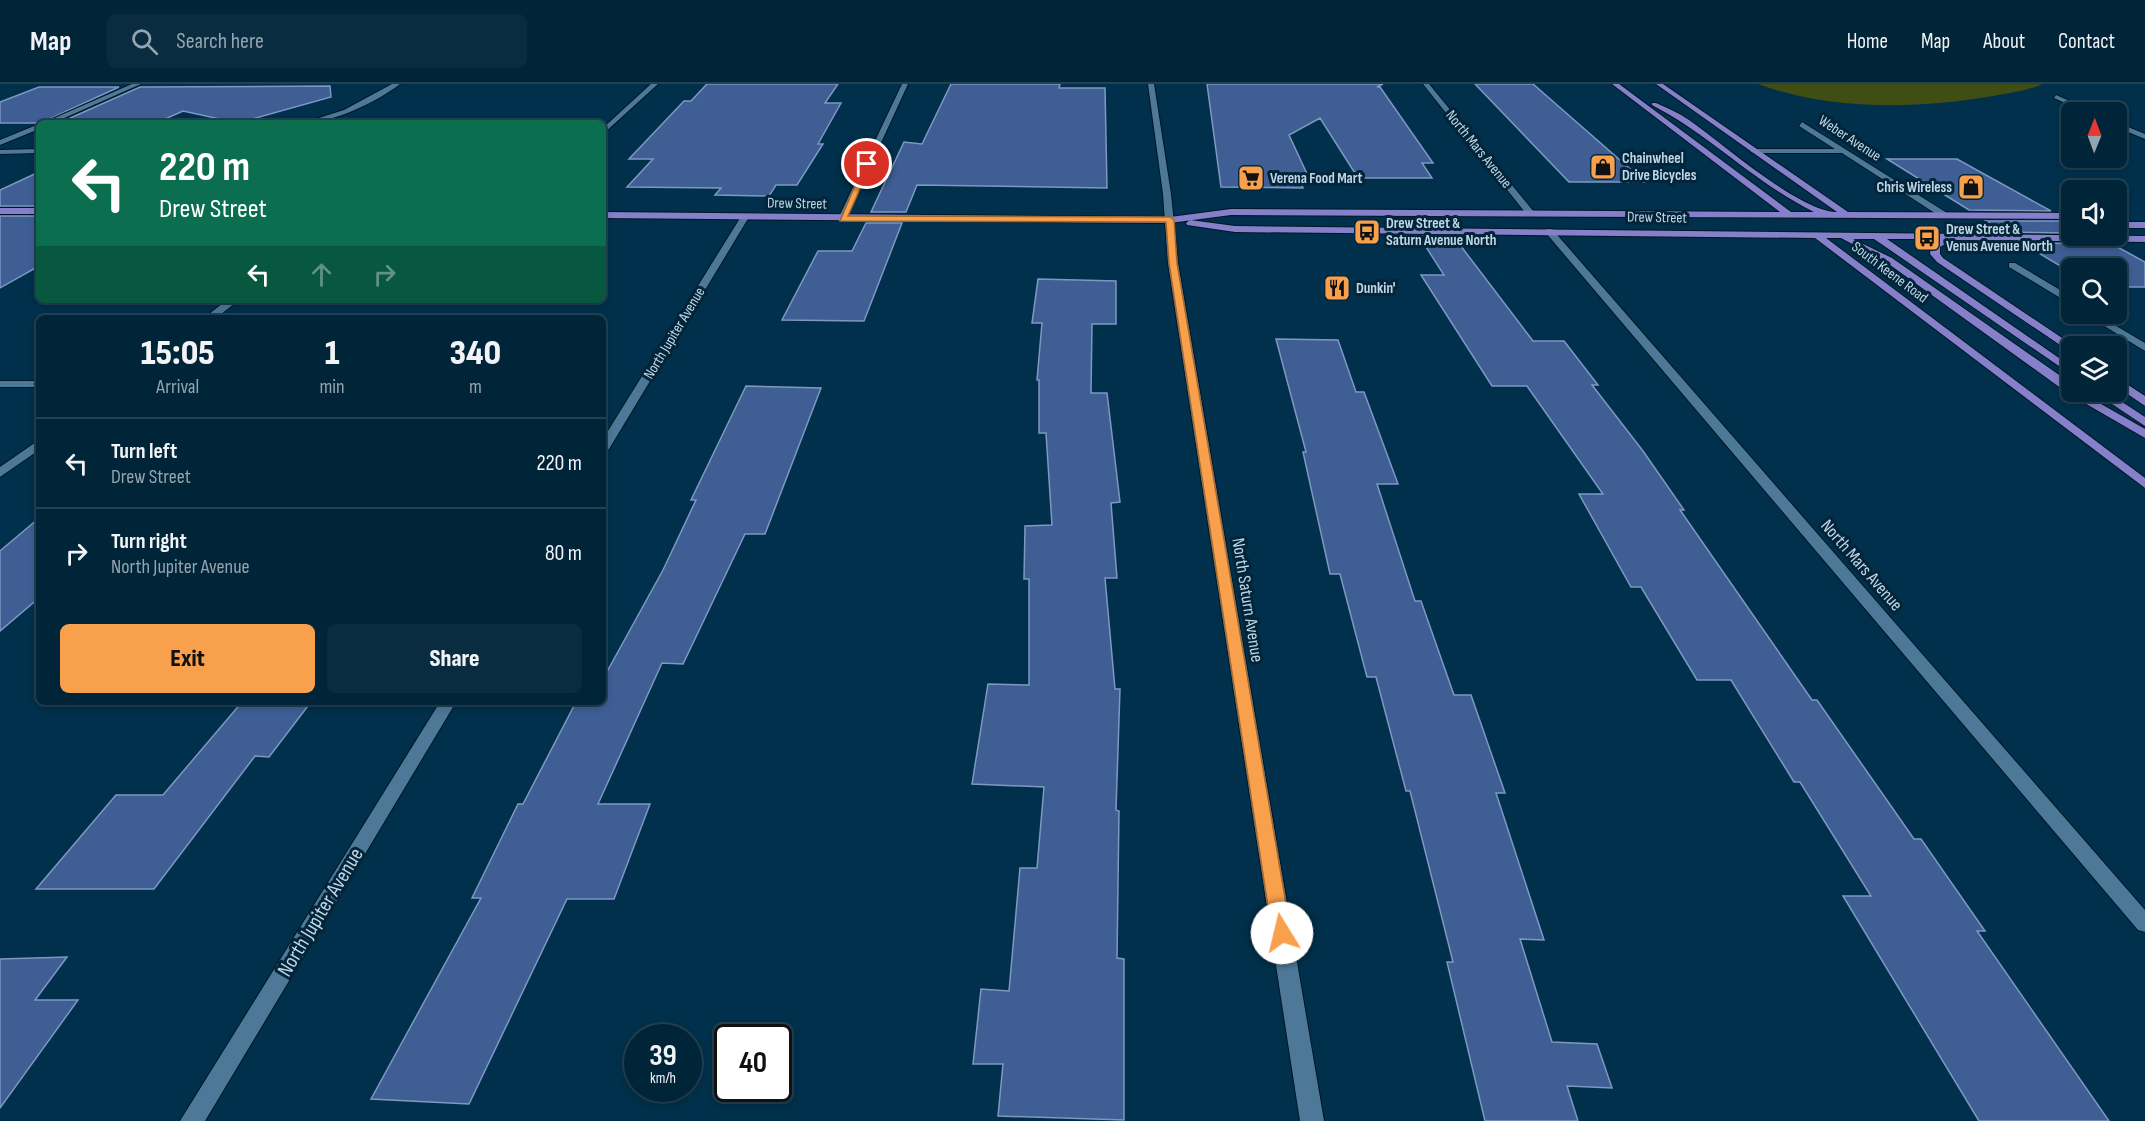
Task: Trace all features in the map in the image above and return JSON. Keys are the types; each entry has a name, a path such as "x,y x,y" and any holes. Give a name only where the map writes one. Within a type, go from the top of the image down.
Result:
{"main road":[{"path":"1616,84 1790,219 1811,231 1841,236 2145,239"},
{"name":"South Keene Road","path":"1659,84 2061,364"},
{"path":"1624,90 1684,119 1811,212 1864,226 1950,237"},
{"path":"1458,230 1544,224 1747,226 1790,219 1811,212 1818,195"},
{"path":"0,210 36,211"},
{"name":"Drew Street","path":"606,216 1170,220 1232,212 1722,215 1790,219"},
{"path":"1827,215 2061,216"},
{"path":"2127,216 2145,216"},
{"name":"Drew Street","path":"1170,220 1235,229 1811,231"},
{"path":"1841,236 1864,226 1904,223 2061,224"},
{"path":"2127,225 2145,225"},
{"name":"South Keene Road","path":"1811,231 2145,484"},
{"path":"1838,252 1841,236"},
{"path":"1841,236 1889,260 2061,383"},
{"path":"1950,237 1936,246 1935,254 1940,260 2061,342"},
{"path":"2127,388 2145,402"},
{"path":"2091,402 2145,434"},
{"path":"2115,402 2145,422"}],"street":[{"path":"54,120 138,84"},
{"path":"318,120 346,111 397,84"},
{"path":"606,129 656,84"},
{"path":"843,219 904,84"},
{"name":"North Saturn Avenue","path":"1151,84 1170,220 1173,263 1312,1121"},
{"name":"North Mars Avenue","path":"1426,84 1531,214"},
{"path":"2056,98 2066,102"},
{"name":"Weber Avenue","path":"1802,123 1944,215"},
{"path":"0,143 36,127"},
{"path":"2127,129 2145,137"},
{"path":"0,152 36,151"},
{"path":"1754,151 1845,151"},
{"name":"North Jupiter Avenue","path":"606,444 744,217"},
{"name":"North Mars Avenue","path":"1550,231 2145,924"},
{"path":"2012,265 2061,295"},
{"path":"213,315 230,303"},
{"path":"2106,324 2145,348"},
{"path":"0,384 36,384"},
{"path":"0,473 36,446"},
{"name":"North Jupiter Avenue","path":"192,1121 446,705"}],"green space":[{"path":"1758,84 2042,84 2025,90 1964,100 1874,105 1815,99"}],"building":[{"path":"707,84 838,84 825,103 841,103 818,144 823,144 797,185 776,185 769,196 715,195 721,188 627,187 653,159 629,159 684,101 691,101"},
{"path":"951,84 1060,84 1059,88 1105,88 1107,188 917,185 906,212 871,212 904,142 922,144"},
{"path":"1207,84 1383,84 1377,87 1380,87 1433,163 1422,163 1432,178 1358,178 1320,118 1289,135 1309,178 1299,177 1303,188 1221,187"},
{"path":"1475,84 1533,84 1645,182 1569,182"},
{"path":"330,86 331,97 249,120 224,120 183,111 163,120 66,120 140,87"},
{"path":"39,87 119,87 48,120 36,120 36,123 0,123 0,102"},
{"path":"1887,159 1957,159 2051,211 1969,210"},
{"path":"36,173 36,206 0,206 0,190"},
{"path":"0,216 36,216 36,268 0,288"},
{"path":"1986,221 2061,221 2061,233 2004,232"},
{"path":"866,223 902,223 864,321 782,320 818,251 852,251"},
{"path":"1419,236 1454,237 1533,341 1564,341 1598,385 1592,385 1643,451 1684,510 1680,510 1812,700 1817,700 1914,839 1921,839 1985,931 1977,931 2109,1121 1979,1121 1843,896 1871,896 1800,782 1794,782 1731,680 1697,680 1641,587 1631,587 1579,494 1603,494 1527,386 1492,386 1421,275 1444,275"},
{"path":"2022,243 2116,246 2145,262 2145,287 2127,287 2127,258 2061,258 2061,266"},
{"path":"1038,279 1116,281 1116,324 1092,324 1091,393 1107,393 1120,502 1111,503 1117,578 1105,578 1115,689 1120,689 1116,810 1119,811 1117,958 1124,959 1124,1120 998,1116 1003,1064 973,1064 981,989 1009,991 1020,868 1037,868 1044,787 972,784 988,684 1029,685 1029,579 1024,579 1025,526 1052,525 1046,433 1039,433 1039,380 1037,380 1042,323 1032,323"},
{"path":"1276,339 1338,340 1356,392 1364,392 1398,484 1377,484 1415,601 1421,601 1454,695 1471,695 1505,793 1496,793 1544,940 1520,939 1552,1042 1597,1044 1612,1088 1567,1086 1578,1121 1485,1121 1447,962 1453,962 1410,791 1406,791 1376,677 1367,677 1340,574 1330,574 1303,452 1306,452"},
{"path":"746,386 821,388 765,534 745,534 683,664 662,663 598,804 650,804 614,899 567,899 469,1104 371,1099 481,898 472,898 518,804 523,804 574,705 606,705 606,674 663,570 696,500 691,500"},
{"path":"36,521 36,601 0,631 0,551"},
{"path":"239,705 309,705 269,757 255,756 154,889 36,889 116,795 163,795"},
{"path":"67,957 35,1000 78,1000 0,1108 0,959"}],"place":[{"name":"Chainwheel Drive Bicycles","path":"1603,167"},
{"name":"Verena Food Mart","path":"1251,178"},
{"name":"Chris Wireless","path":"1971,187"},
{"name":"Drew Street & Saturn Avenue North","path":"1367,232"},
{"name":"Drew Street & Venus Avenue North","path":"1927,238"},
{"name":"Dunkin'","path":"1337,288"}],"route":[{"path":"867,164 843,219 1170,220 1173,263 1282,933"}]}
